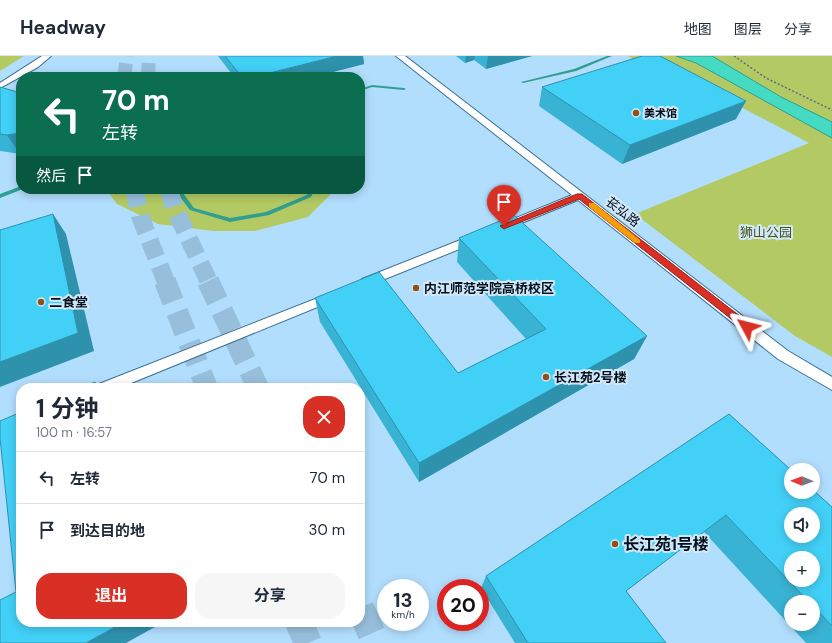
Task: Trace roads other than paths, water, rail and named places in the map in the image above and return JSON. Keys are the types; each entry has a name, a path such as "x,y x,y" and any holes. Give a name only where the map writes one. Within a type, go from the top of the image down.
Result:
{"lane":[{"path":"23,72 47,56"},
{"name":"苌弘路","path":"400,56 783,355 832,384"},
{"path":"0,86 16,76"},
{"path":"356,286 579,196"},
{"path":"116,383 341,292"},
{"path":"783,355 832,393"}],"waterway":[{"path":"523,82 575,70 610,56"},
{"path":"365,88 372,86 404,89"},
{"path":"0,196 16,190"},
{"path":"181,194 192,209 230,220 267,214 309,196 310,194"}],"tunnel":[{"path":"125,72 127,56"},
{"path":"148,72 149,56"},
{"path":"135,194 140,216 166,282"},
{"path":"170,194 174,207 209,282"},
{"path":"165,281 205,383"},
{"path":"208,281 256,383"},
{"path":"365,619 376,643"},
{"path":"301,627 308,643"}],"place":[{"name":"美术馆","path":"636,113"},
{"name":"内江师范学院高桥校区","path":"416,288"},
{"name":"二食堂","path":"41,302"},
{"name":"长江苑2号楼","path":"546,377"},
{"name":"长江苑1号楼","path":"615,544"}],"park label":[{"name":"狮山公园","path":"766,232"}]}
